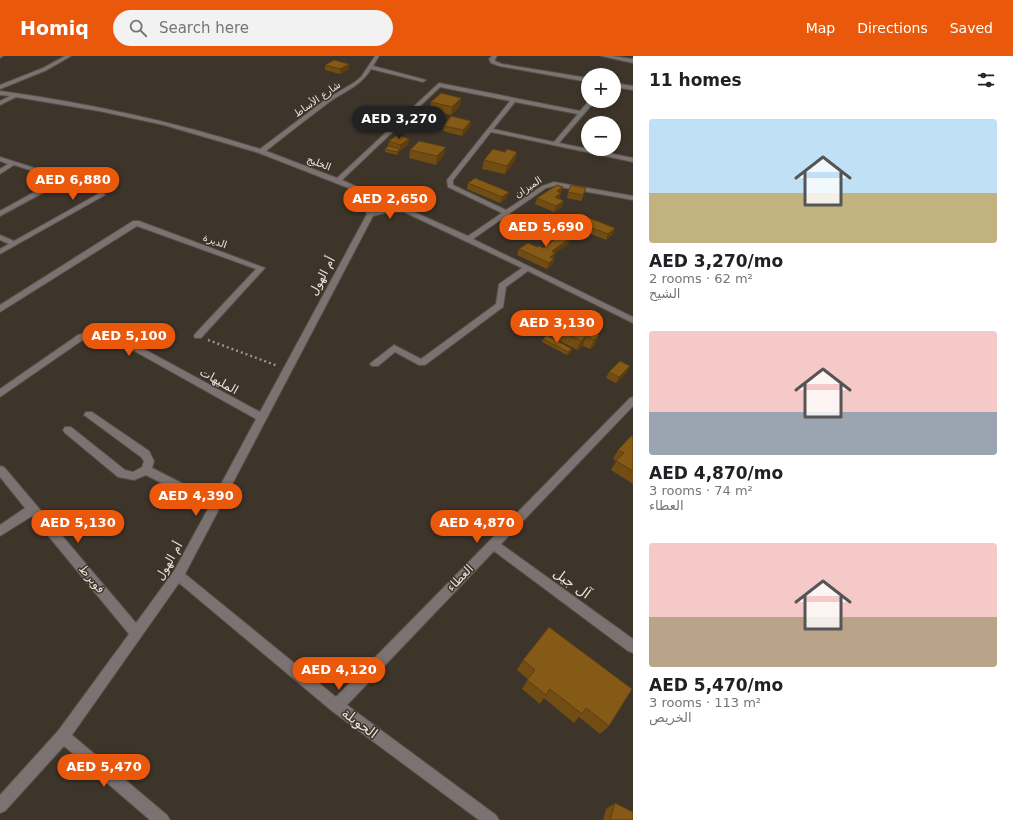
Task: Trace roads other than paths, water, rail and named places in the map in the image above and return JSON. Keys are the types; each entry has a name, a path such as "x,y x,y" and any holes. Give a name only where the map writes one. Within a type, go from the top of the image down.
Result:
{"street":[{"path":"0,87 36,73 70,56"},
{"name":"شارع الأساط","path":"262,152 327,101 363,78 368,67 377,56"},
{"path":"495,56 492,59 493,62 501,65 581,79"},
{"path":"602,56 633,61"},
{"path":"368,67 423,80"},
{"path":"338,181 439,85 581,114"},
{"path":"621,86 633,88"},
{"name":"الخليج","path":"0,93 94,108 146,119 262,152 338,181 408,211 633,320"},
{"path":"0,103 16,95"},
{"path":"508,213 450,186 450,180 513,100"},
{"path":"556,143 586,108"},
{"path":"490,130 633,160"},
{"path":"0,160 99,190 102,195 0,252"},
{"path":"0,172 13,163"},
{"path":"0,214 64,179"},
{"name":"الميزان","path":"467,240 544,187 554,184 566,184 633,198"},
{"path":"351,187 363,200 371,214 389,210 408,211"},
{"name":"أم الهول","path":"0,806 63,736 178,575 379,198"},
{"name":"الديرة","path":"0,309 136,223 261,268 198,336"},
{"path":"0,236 14,244"},
{"path":"375,364 394,348 422,363 500,305 502,286 526,269"},
{"name":"المليهات","path":"0,394 80,337 95,332 113,336 262,418"},
{"name":"العطاء","path":"337,706 632,401"},
{"path":"68,430 122,474 134,476 146,470 149,461 145,454 89,415"},
{"name":"فويرط","path":"0,470 137,634"},
{"path":"146,470 215,505"},
{"path":"0,531 33,509"},
{"name":"آل جيل","path":"493,544 633,647"},
{"name":"الحويلة","path":"178,575 337,706 491,820"},
{"path":"63,736 162,820"}]}
